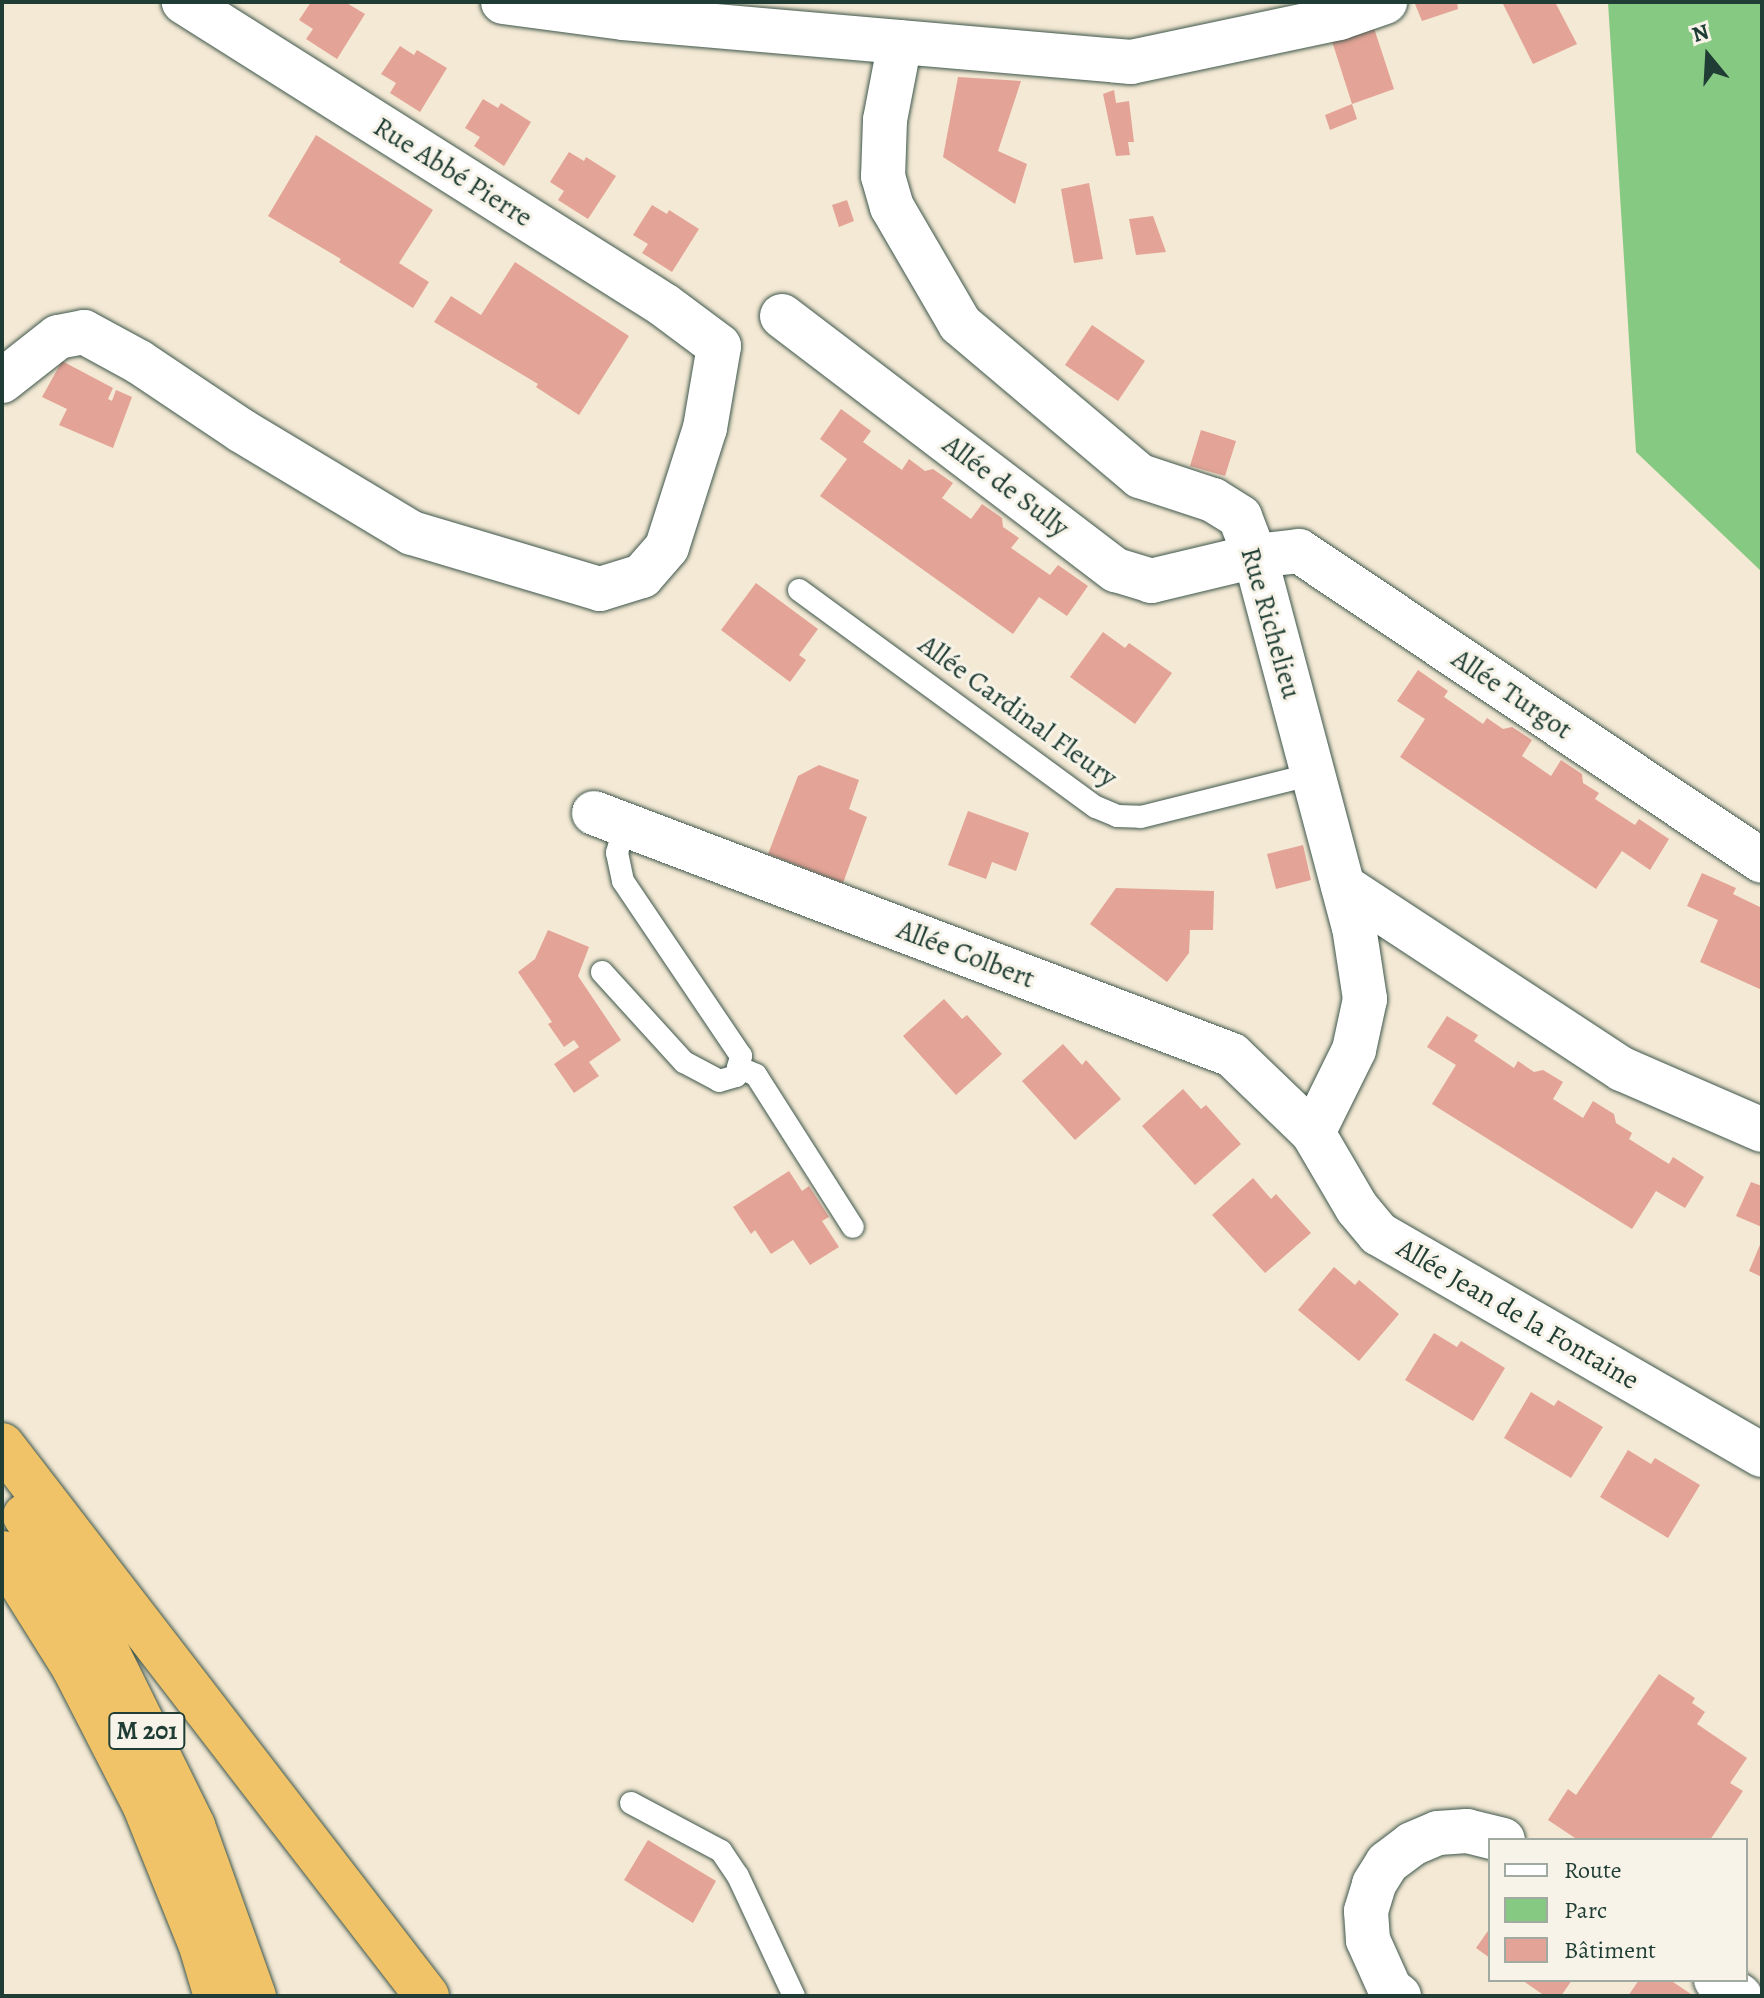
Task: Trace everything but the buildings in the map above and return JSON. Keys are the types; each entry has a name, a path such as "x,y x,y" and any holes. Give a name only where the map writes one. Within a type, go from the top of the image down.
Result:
{"highway":[{"path":"2,1445 427,1996"},
{"name":"M 201","path":"2,1485 96,1631 118,1672 193,1826 254,1996"},
{"name":"M 201","path":"2,1553 74,1668 144,1804 201,1946 216,1996"}],"street":[{"name":"Rue Abbé Pierre","path":"2,381 58,337 84,332 139,362 242,431 412,533 600,589 642,576 667,547 705,428 719,346 664,305 184,2"},
{"path":"503,2 623,18 1131,62 1339,18 1385,2"},
{"name":"Rue Richelieu","path":"900,42 885,120 883,176 892,207 960,324 1140,476 1213,500 1240,517 1255,556 1354,927 1365,999 1354,1050 1313,1133"},
{"name":"Allée de Sully","path":"782,316 1116,570 1151,581 1255,556"},
{"name":"Allée Turgot","path":"1255,556 1299,551 1762,861"},
{"name":"Allée Colbert","path":"610,818 1232,1055 1313,1133"},
{"path":"1343,886 1622,1069 1762,1130"},
{"name":"Allée Jean de la Fontaine","path":"1313,1133 1357,1208 1379,1234 1762,1456"},
{"path":"1399,1996 1390,1989 1368,1940 1366,1911 1374,1884 1387,1863 1412,1844 1438,1833 1467,1831 1495,1838"},
{"path":"1719,1982 1740,1996"}],"lane":[{"name":"Allée Cardinal Fleury","path":"799,590 1096,807 1117,816 1141,817 1313,774"},
{"path":"602,972 684,1062 719,1081 736,1076 741,1056 623,881 610,818"},
{"path":"738,1067 756,1075 853,1227"},
{"path":"631,1803 721,1851 738,1876 794,1996"}],"green space":[{"path":"1608,2 1762,2 1762,572 1636,452"}]}
